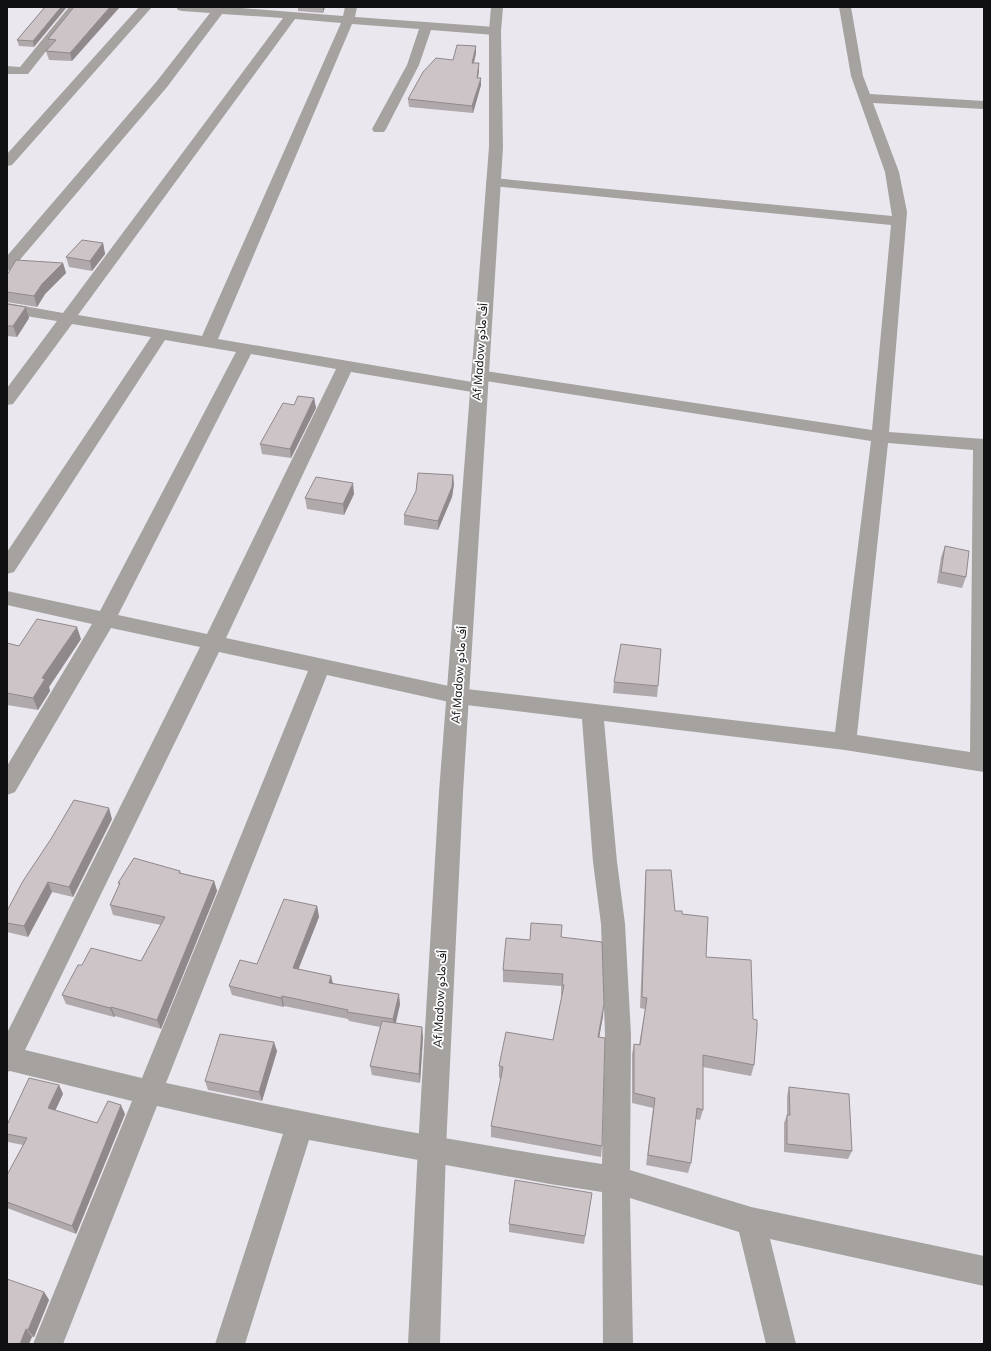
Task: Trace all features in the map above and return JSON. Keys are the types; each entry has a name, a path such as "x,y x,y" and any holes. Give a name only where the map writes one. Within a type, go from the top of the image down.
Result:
{"street":[{"path":"7,70 23,71 75,7"},
{"path":"7,162 146,7"},
{"path":"182,7 282,13 349,14 495,32"},
{"name":"Af Madow أف مادو","path":"424,1344 432,1148 451,792 478,381 496,147 495,32 497,7"},
{"path":"845,7 857,76 892,172 900,212 880,437 845,742"},
{"path":"7,266 162,84 212,9"},
{"path":"7,400 68,318 282,13"},
{"path":"208,342 349,14"},
{"path":"379,129 413,65 418,22"},
{"path":"864,98 984,105"},
{"path":"493,182 899,221"},
{"path":"7,308 346,366 478,381 880,437 983,445 982,763 845,742 458,696 7,598"},
{"path":"7,567 161,334"},
{"path":"7,786 105,620 246,348"},
{"path":"346,366 213,643 7,1059 300,1125 550,1170 616,1180 751,1221 984,1271"},
{"path":"48,1344 320,666"},
{"path":"592,712 604,862 613,924 618,1035 616,1180 618,1344"},
{"path":"230,1344 300,1125"},
{"path":"751,1221 781,1344"}],"building":[{"path":"45,7 61,7 33,41 17,40"},
{"path":"74,7 110,7 70,53 46,51 56,40 48,39"},
{"path":"457,45 476,46 472,63 479,63 477,78 481,78 472,106 408,99 423,72 436,58 453,60"},
{"path":"82,240 103,243 90,261 66,257"},
{"path":"16,260 63,263 42,284 34,296 7,292 7,275"},
{"path":"7,304 26,307 13,326 7,326"},
{"path":"298,396 314,398 290,449 260,444 283,403 294,405"},
{"path":"418,473 453,475 452,487 438,521 404,515 416,491"},
{"path":"316,477 353,483 343,504 305,498"},
{"path":"945,546 969,551 966,577 941,572"},
{"path":"37,619 77,627 42,678 45,679 33,698 7,693 7,643 19,646"},
{"path":"621,644 661,649 658,686 614,682"},
{"path":"74,800 109,808 69,887 48,882 24,926 7,923 7,911 23,881 51,839"},
{"path":"134,858 180,871 179,873 214,881 157,1020 62,995 78,965 82,965 91,948 141,961 165,917 110,905 120,883 118,883"},
{"path":"646,870 671,870 675,911 682,911 682,914 708,917 706,957 751,960 753,1019 757,1020 754,1065 703,1055 703,1110 697,1108 691,1163 648,1155 655,1098 634,1093 634,1044 640,1045 647,998 642,997"},
{"path":"284,899 317,906 293,968 331,976 329,983 399,994 393,1019 347,1012 348,1010 282,996 281,998 229,986 240,960 257,964"},
{"path":"531,923 562,925 561,937 602,942 604,1004 598,1037 605,1038 602,1146 491,1126 503,1067 499,1066 506,1032 553,1040 564,985 562,985 563,974 503,970 506,938 530,940"},
{"path":"382,1021 422,1027 419,1074 370,1066"},
{"path":"220,1034 274,1042 259,1092 205,1081"},
{"path":"29,1078 59,1085 48,1108 97,1123 108,1101 121,1105 72,1226 7,1202 7,1175 27,1138 7,1134 7,1125"},
{"path":"789,1087 849,1094 852,1151 787,1144 787,1115 790,1115"},
{"path":"515,1180 592,1193 585,1236 509,1224"},
{"path":"7,1279 44,1292 28,1330 26,1329 20,1344 7,1344"}]}
